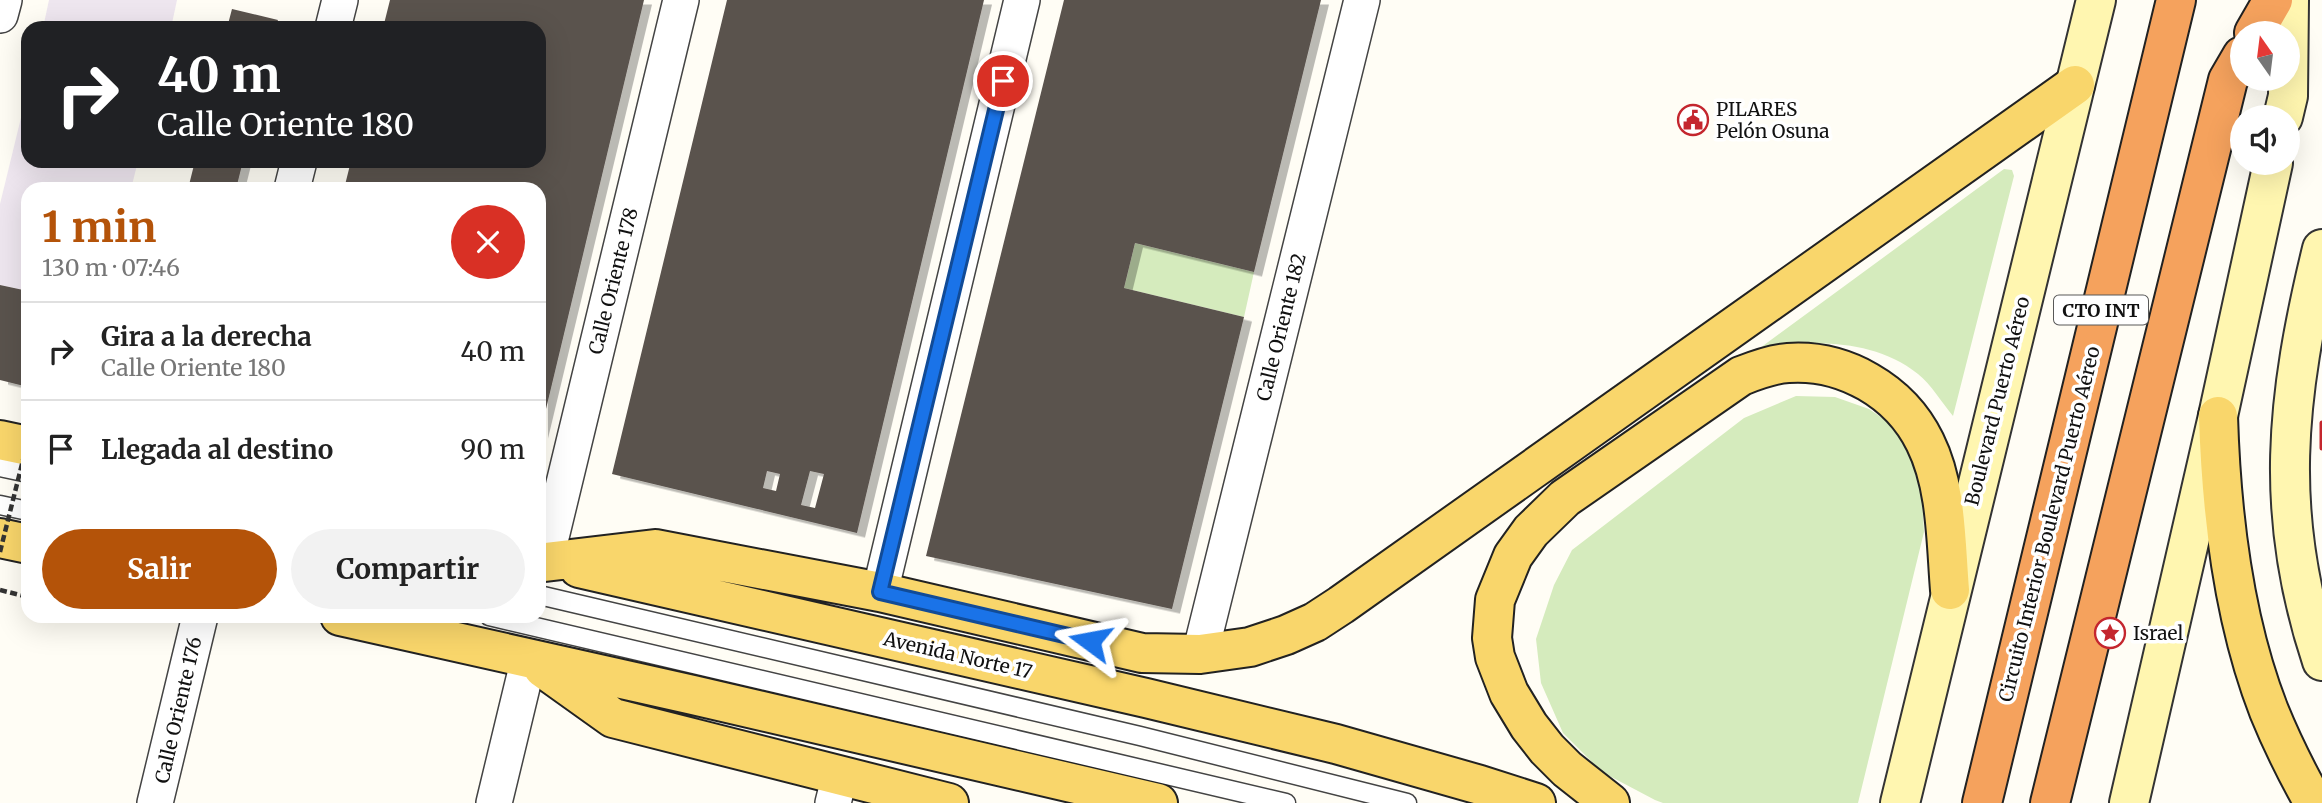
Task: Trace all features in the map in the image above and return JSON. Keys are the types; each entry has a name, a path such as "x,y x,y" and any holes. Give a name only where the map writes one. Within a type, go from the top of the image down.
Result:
{"highway":[{"name":"Circuito Interior Boulevard Puerto Aéreo","path":"1982,803 2176,0"},
{"path":"2261,21 2273,0"},
{"name":"CTO INT","path":"2050,803 2230,77"}],"main road":[{"name":"Boulevard Puerto Aéreo","path":"1899,803 2096,0"},
{"path":"2286,105 2289,0"},
{"path":"546,571 655,550 880,592 1142,653 1200,654 1250,647 1315,622 1341,605 2075,85"},
{"path":"2129,803 2270,175"},
{"path":"2322,249 2294,389 2289,451 2290,507 2297,565 2308,620 2322,661"},
{"path":"1610,803 1567,769 1547,749 1509,693 1495,657 1492,638 1495,600 1513,555 1531,531 1565,498 1741,376 1764,367 1788,363 1837,368 1880,388 1898,403 1925,442 1933,464 1942,498 1950,590"},
{"path":"2218,416 2221,490 2237,598 2268,709 2290,759 2314,803"},
{"path":"0,440 21,444"},
{"path":"0,538 21,542"},
{"name":"Avenida Norte 17","path":"546,572 601,572 711,600 1146,698 1295,734 1536,803"},
{"path":"372,623 1158,803"},
{"path":"529,658 613,718 837,789 949,803"}],"street":[{"path":"0,15 4,0"},
{"path":"334,21 340,0"},
{"name":"Calle Oriente 178","path":"546,552 681,0"},
{"path":"880,592 1022,0"},
{"name":"Calle Oriente 182","path":"1200,654 1362,0"},
{"name":"Calle Oriente 176","path":"155,803 198,623"},
{"path":"494,803 529,658"}],"lane":[{"path":"0,467 21,472"},
{"path":"0,505 21,510"},
{"path":"546,573 1139,736 1407,803"},
{"path":"519,623 1286,803"}],"path":[{"path":"0,552 21,468"},
{"path":"0,590 21,595"}],"shaded area":[{"path":"49,0 177,0 172,21 44,21"},
{"path":"21,118 21,168 136,168 133,182 21,182 21,290 0,285 0,204"}],"green space":[{"path":"2004,169 2012,170 2014,176 1953,416 1923,378 1900,362 1882,354 1862,348 1822,344 1760,348"},
{"path":"1135,243 1254,272 1244,317 1124,288"},
{"path":"1796,396 1835,397 1869,409 1894,426 1910,445 1921,478 1924,532 1858,803 1663,803 1602,772 1563,733 1541,683 1536,639 1554,585 1572,550 1744,418"}],"building":[{"path":"390,0 644,0 546,409 546,182 346,182 349,168 546,168 546,21 385,21"},
{"path":"727,0 984,0 857,533 612,474","holes":["767,471 780,474 776,491 763,488","810,471 824,474 815,508 801,505"]},
{"path":"1064,0 1321,0 1254,272 1135,243 1124,288 1244,317 1172,609 926,556"},
{"path":"232,9 278,20 278,21 229,21"},
{"path":"193,168 241,168 238,182 190,182"},
{"path":"0,285 21,290 21,385 0,380"}],"railway":[{"path":"2322,423 2322,448"}],"place":[{"name":"PILARES Pelón Osuna","path":"1693,120"},
{"name":"Israel","path":"2110,633"}],"route":[{"path":"1003,81 880,592 1090,641"}]}
